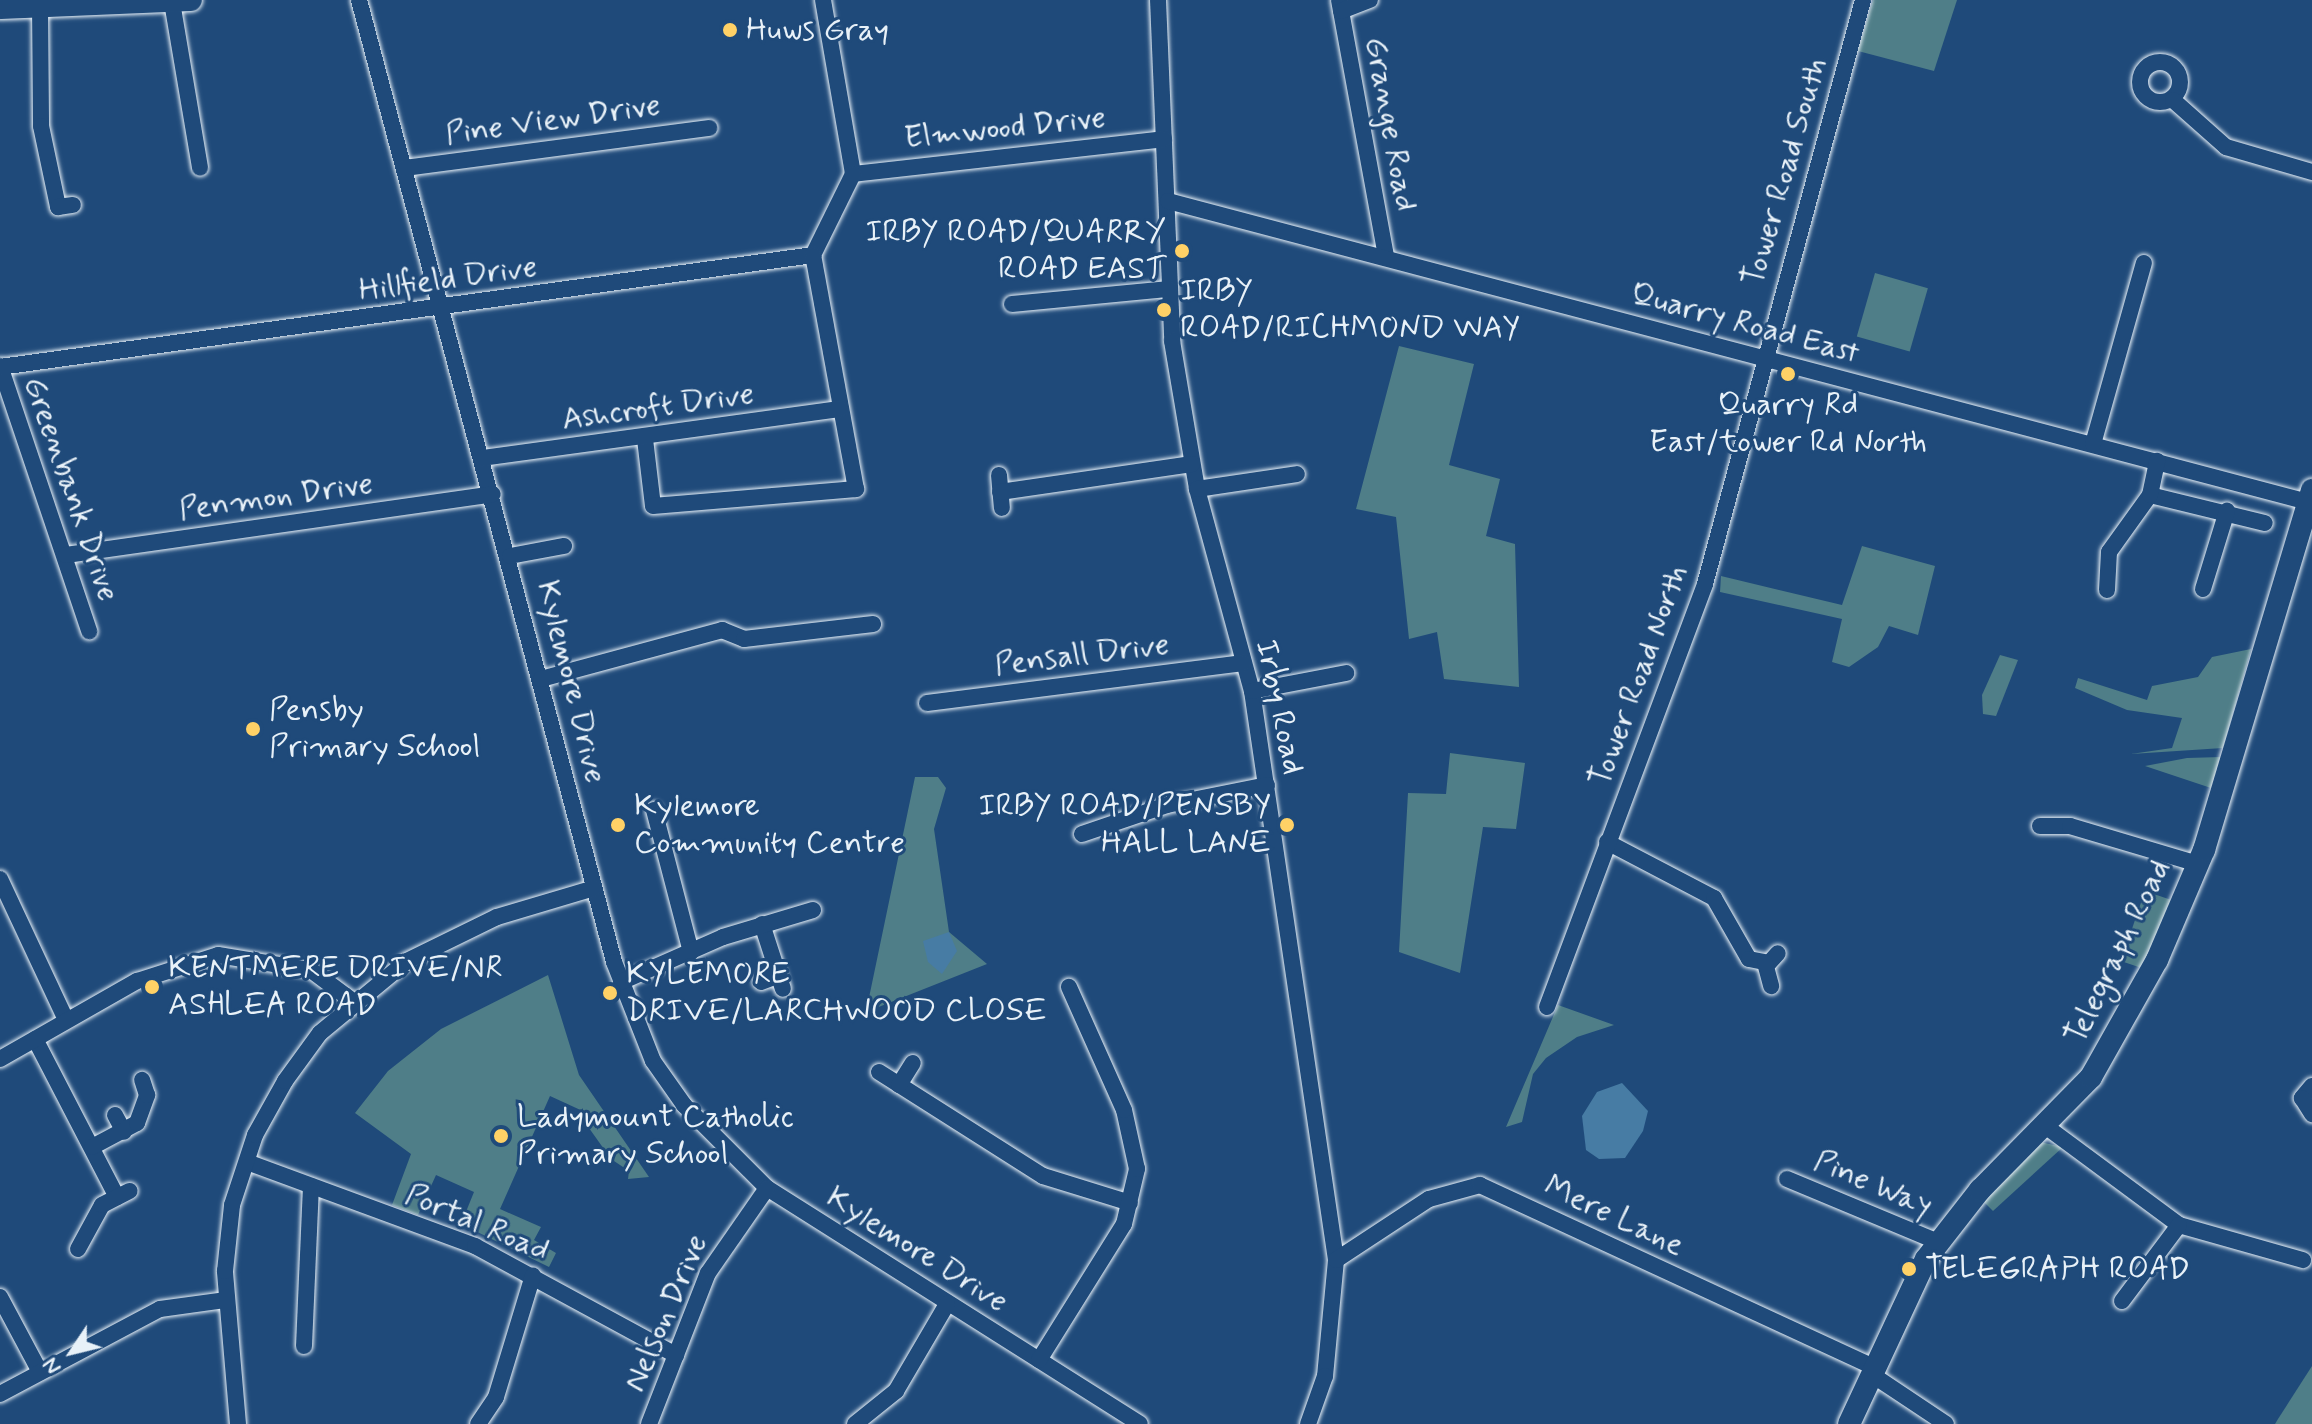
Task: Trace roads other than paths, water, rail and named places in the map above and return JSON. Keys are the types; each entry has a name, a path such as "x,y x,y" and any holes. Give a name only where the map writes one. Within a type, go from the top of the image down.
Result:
{"main road":[{"path":"0,8 182,1"},
{"name":"Telegraph Road","path":"1849,1424 1872,1371 1938,1242 1980,1190 2048,1128 2112,1040 2157,960 2198,864 2311,497"}],"street":[{"name":"Kylemore Drive","path":"359,0 632,1021 684,1105 767,1188 1140,1424"},
{"path":"645,439 653,506 856,489 813,255 853,174 823,0"},
{"name":"Irby Road","path":"1158,0 1169,289 1192,464 1252,691 1336,1260 1325,1376 1308,1424"},
{"path":"1340,6 1370,0"},
{"name":"Tower Road South","path":"1762,359 1863,0"},
{"path":"182,1 200,168"},
{"path":"40,5 41,126 58,207 73,205"},
{"name":"Grange Road","path":"1340,6 1386,257"},
{"path":"2173,100 2226,147 2312,172"},
{"name":"Pine View Drive","path":"405,168 709,128"},
{"name":"Elmwood Drive","path":"853,174 1164,139"},
{"name":"Quarry Road East","path":"1168,201 1762,359 2157,461 2311,497"},
{"name":"Hillfield Drive","path":"0,366 442,309 813,255"},
{"path":"2093,444 2144,263"},
{"path":"1012,304 1169,289"},
{"name":"Tower Road North","path":"1547,1007 1705,584 1762,359"},
{"name":"Greenbank Drive","path":"0,366 89,631"},
{"name":"Ashcroft Drive","path":"482,458 645,439 841,409"},
{"path":"2107,590 2109,552 2150,495 2157,461"},
{"path":"1000,492 1192,464"},
{"path":"1197,489 1297,474"},
{"name":"Penmon Drive","path":"66,555 493,494"},
{"path":"2150,495 2227,511 2265,523"},
{"path":"2203,589 2227,511"},
{"path":"510,556 564,546"},
{"path":"541,679 722,630 744,639 873,624"},
{"name":"Pensall Drive","path":"927,703 1243,663"},
{"path":"1252,691 1346,673"},
{"path":"1082,834 1167,805 1267,785"},
{"path":"654,810 691,952"},
{"path":"2040,826 2070,826 2198,864"},
{"path":"1607,842 1714,898 1741,950 1772,958 1771,986"},
{"path":"0,879 66,1020"},
{"path":"238,1424 226,1300 232,1205 247,1162 285,1081 320,1033 354,1002 448,939 594,888"},
{"path":"621,982 762,924 813,910"},
{"path":"761,982 781,982 762,924"},
{"path":"0,1059 137,981 218,955 311,970 354,1002"},
{"path":"1039,1360 1124,1224 1130,1203 1136,1145 1069,987"},
{"path":"35,1039 92,1147 124,1194 102,1205 78,1249"},
{"path":"899,1085 913,1063"},
{"path":"879,1072 1043,1176 1130,1203"},
{"path":"92,1147 137,1123 147,1095 142,1080"},
{"path":"2312,1086 2302,1098 2312,1114"},
{"path":"115,1115 124,1132"},
{"path":"2048,1128 2179,1225 2303,1260"},
{"name":"Portal Road","path":"247,1162 533,1275 676,1355"},
{"name":"Pine Way","path":"1787,1179 1938,1242"},
{"name":"Mere Lane","path":"1336,1260 1429,1199 1480,1185 1872,1371 1946,1424"},
{"path":"304,1346 311,1186"},
{"name":"Nelson Drive","path":"649,1424 728,1237 767,1188"},
{"path":"2122,1301 2179,1225"},
{"path":"478,1424 496,1397 533,1275"},
{"path":"0,1297 40,1372"},
{"path":"0,1394 160,1309 226,1300"},
{"path":"855,1424 896,1391 947,1304"}],"water":[{"path":"949,932 957,951 942,974 928,962 923,941"},
{"path":"1622,1083 1648,1111 1643,1131 1625,1158 1599,1159 1586,1150 1582,1116 1597,1092"}],"place":[{"name":"Huws Gray","path":"730,30"},
{"name":"IRBY ROAD/QUARRY ROAD EAST","path":"1182,251"},
{"name":"IRBY ROAD/RICHMOND WAY","path":"1164,310"},
{"name":"Quarry Rd East/tower Rd North","path":"1788,374"},
{"name":"Pensby Primary School","path":"253,729"},
{"name":"Kylemore Community Centre","path":"618,825"},
{"name":"IRBY ROAD/PENSBY HALL LANE","path":"1287,825"},
{"name":"KENTMERE DRIVE/NR ASHLEA ROAD","path":"152,987"},
{"name":"KYLEMORE DRIVE/LARCHWOOD CLOSE","path":"610,993"},
{"name":"Ladymount Catholic Primary School","path":"501,1136"},
{"name":"TELEGRAPH ROAD","path":"1909,1269"}]}
